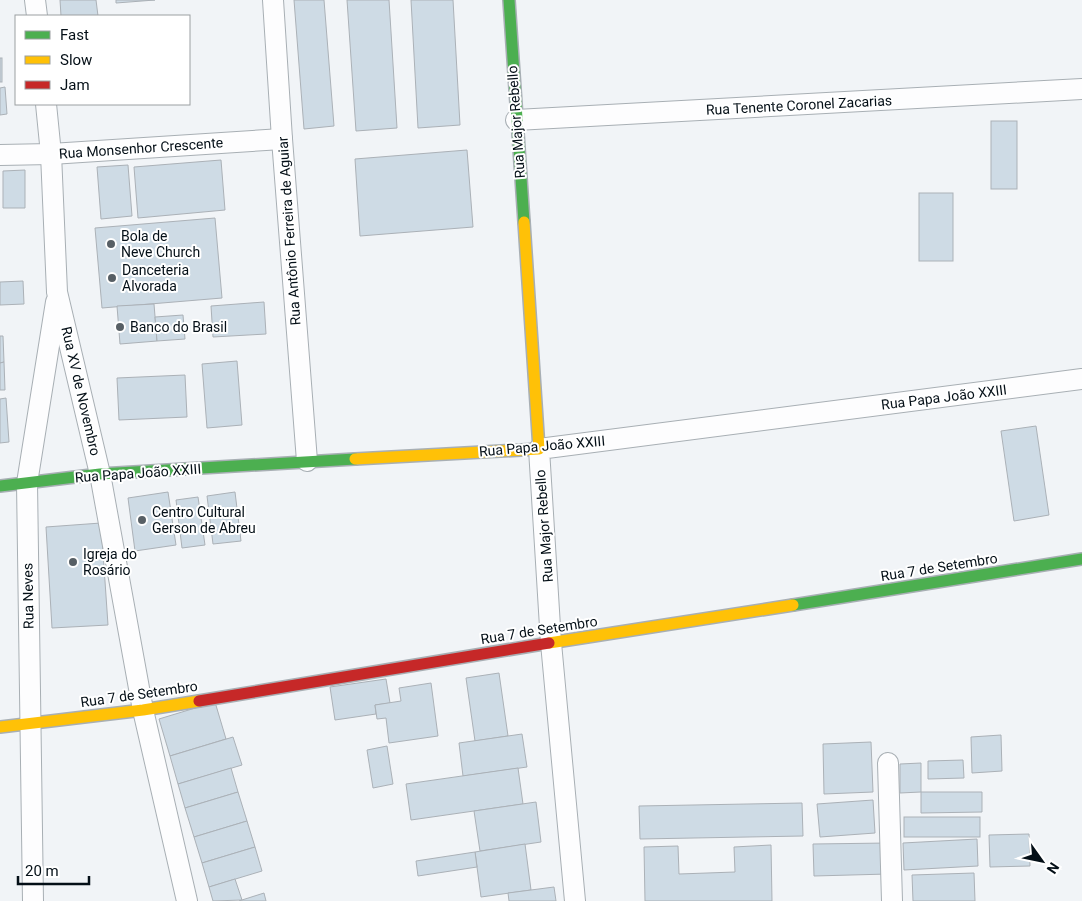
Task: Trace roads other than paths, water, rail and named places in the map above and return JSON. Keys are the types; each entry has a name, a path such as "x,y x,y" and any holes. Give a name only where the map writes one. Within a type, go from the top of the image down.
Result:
{"street":[{"path":"35,0 37,15"},
{"name":"Rua Antônio Ferreira de Aguiar","path":"273,0 307,461"},
{"name":"Rua Major Rebello","path":"508,0 551,643 575,901"},
{"name":"Rua Tenente Coronel Zacarias","path":"516,120 1082,89"},
{"path":"46,105 51,154 57,292"},
{"name":"Rua Monsenhor Crescente","path":"0,155 51,154 282,139"},
{"name":"Rua XV de Novembro","path":"57,292 100,474 143,710 187,901"},
{"name":"Rua Neves","path":"33,901 26,484 57,292"},
{"name":"Rua Papa João XXIII","path":"0,486 100,474 539,449 1082,379"},
{"name":"Rua 7 de Setembro","path":"0,727 143,710 1082,559"},
{"path":"888,763 892,901"}],"place":[{"name":"Bola de Neve Church","path":"111,244"},
{"name":"Danceteria Alvorada","path":"112,278"},
{"name":"Banco do Brasil","path":"120,327"},
{"name":"Centro Cultural Gerson de Abreu","path":"142,520"},
{"name":"Igreja do Rosário","path":"73,562"}]}
